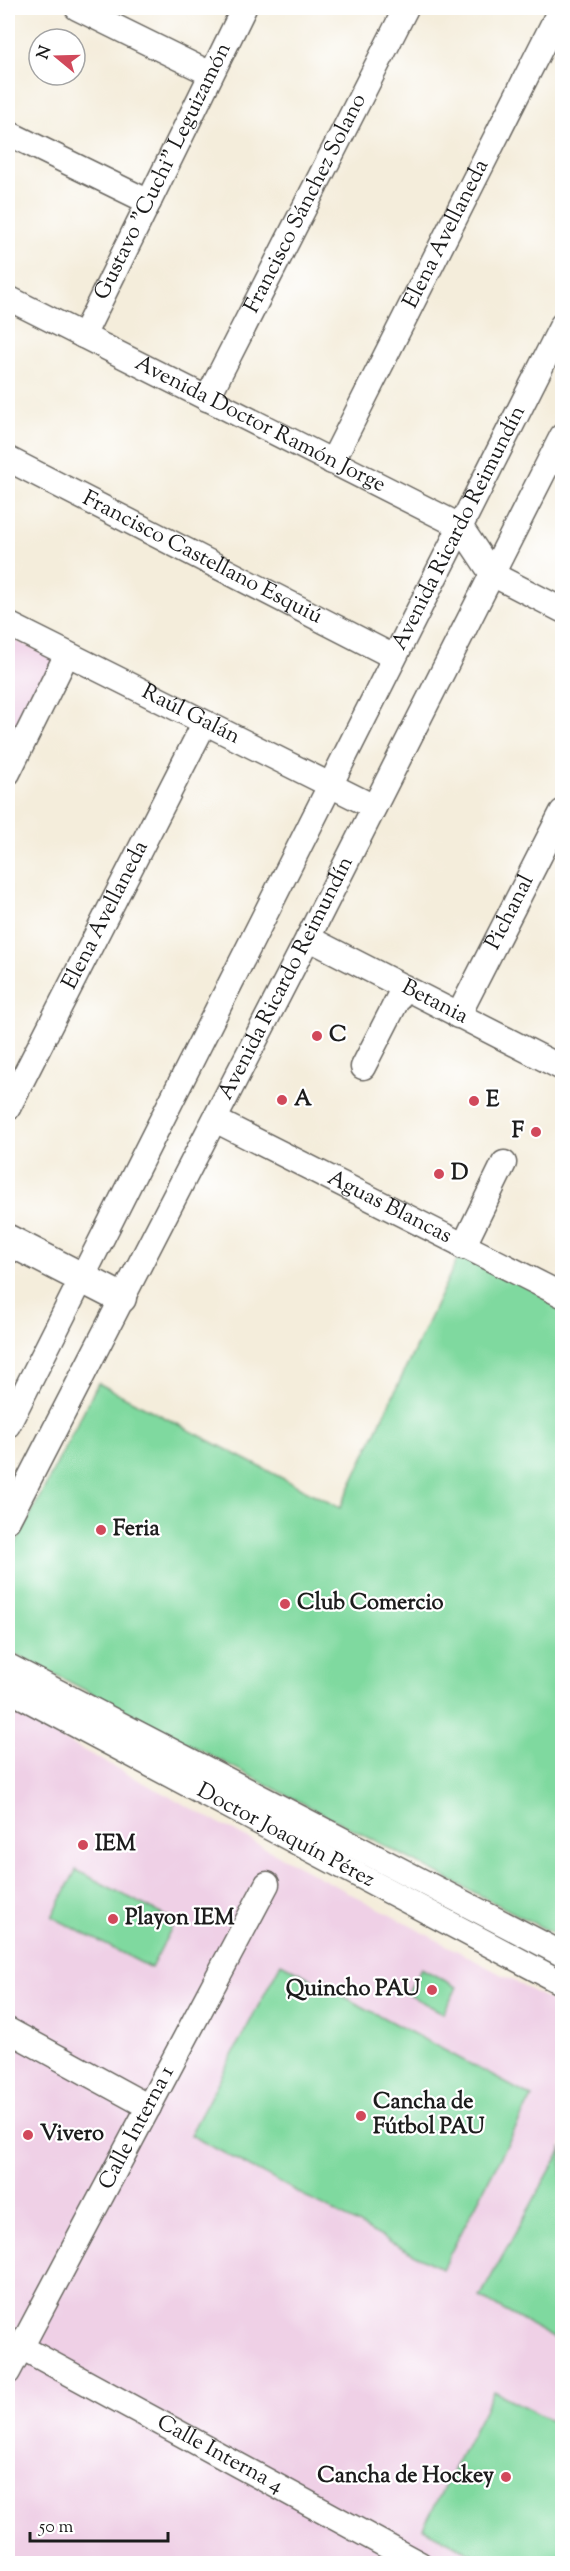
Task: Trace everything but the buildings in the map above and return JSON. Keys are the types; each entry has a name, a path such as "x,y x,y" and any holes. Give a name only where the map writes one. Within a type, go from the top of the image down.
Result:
{"main road":[{"path":"8,1240 121,1298"}],"street":[{"path":"77,8 211,74"},
{"name":"Gustavo \"Cuchi\" Leguizamón","path":"83,336 244,8"},
{"name":"Francisco Sánchez Solano","path":"207,399 406,8"},
{"name":"Elena Avellaneda","path":"332,462 561,8"},
{"path":"8,134 149,202"},
{"name":"Avenida Doctor Ramón Jorge","path":"8,298 459,526 492,574"},
{"name":"Avenida Ricardo Reimundín","path":"9,1418 562,325"},
{"name":"Avenida Ricardo Reimundín","path":"8,1520 215,1120 562,436"},
{"name":"Francisco Castellano Esquiú","path":"8,459 394,657"},
{"path":"492,574 562,610"},
{"name":"Raúl Galán","path":"8,624 374,807"},
{"path":"8,773 67,654"},
{"name":"Elena Avellaneda","path":"8,1108 204,724"},
{"name":"Pichanal","path":"458,1016 562,812"},
{"name":"Betania","path":"308,938 562,1068"},
{"path":"363,1067 404,987"},
{"name":"Aguas Blancas","path":"215,1120 562,1295"},
{"path":"464,1247 504,1163"},
{"name":"Doctor Joaquín Pérez","path":"8,1666 562,1954"},
{"name":"Doctor Joaquín Pérez","path":"8,1689 562,1983"},
{"name":"Calle Interna 1","path":"8,2372 267,1884"},
{"path":"8,2030 149,2106"},
{"name":"Calle Interna 4","path":"21,2347 420,2564"}],"shaded area":[{"path":"8,637 56,659 8,753"},
{"path":"8,1710 562,2007 562,2563 8,2563"}],"green space":[{"name":"Club Comercio","path":"463,1247 562,1295 562,1938 8,1650 8,1559 98,1383 340,1508"},
{"name":"Playon IEM","path":"76,1870 175,1921 151,1968 52,1917"},
{"name":"Cancha de Fútbol PAU","path":"281,1963 532,2097 442,2269 190,2135"},
{"name":"Quincho PAU","path":"421,1968 457,1987 443,2013 407,1994"},
{"path":"562,2149 562,2343 480,2297"},
{"name":"Cancha de Hockey","path":"494,2391 562,2426 562,2563 490,2563 423,2528"}],"place":[{"name":"C","path":"317,1036"},
{"name":"A","path":"282,1100"},
{"name":"E","path":"474,1101"},
{"name":"F","path":"536,1132"},
{"name":"D","path":"439,1174"},
{"name":"Feria","path":"101,1530"},
{"name":"Club Comercio","path":"285,1604"},
{"name":"IEM","path":"83,1845"},
{"name":"Playon IEM","path":"113,1919"},
{"name":"Quincho PAU","path":"432,1990"},
{"name":"Cancha de Fútbol PAU","path":"361,2116"},
{"name":"Vivero","path":"28,2135"},
{"name":"Cancha de Hockey","path":"506,2477"}]}
